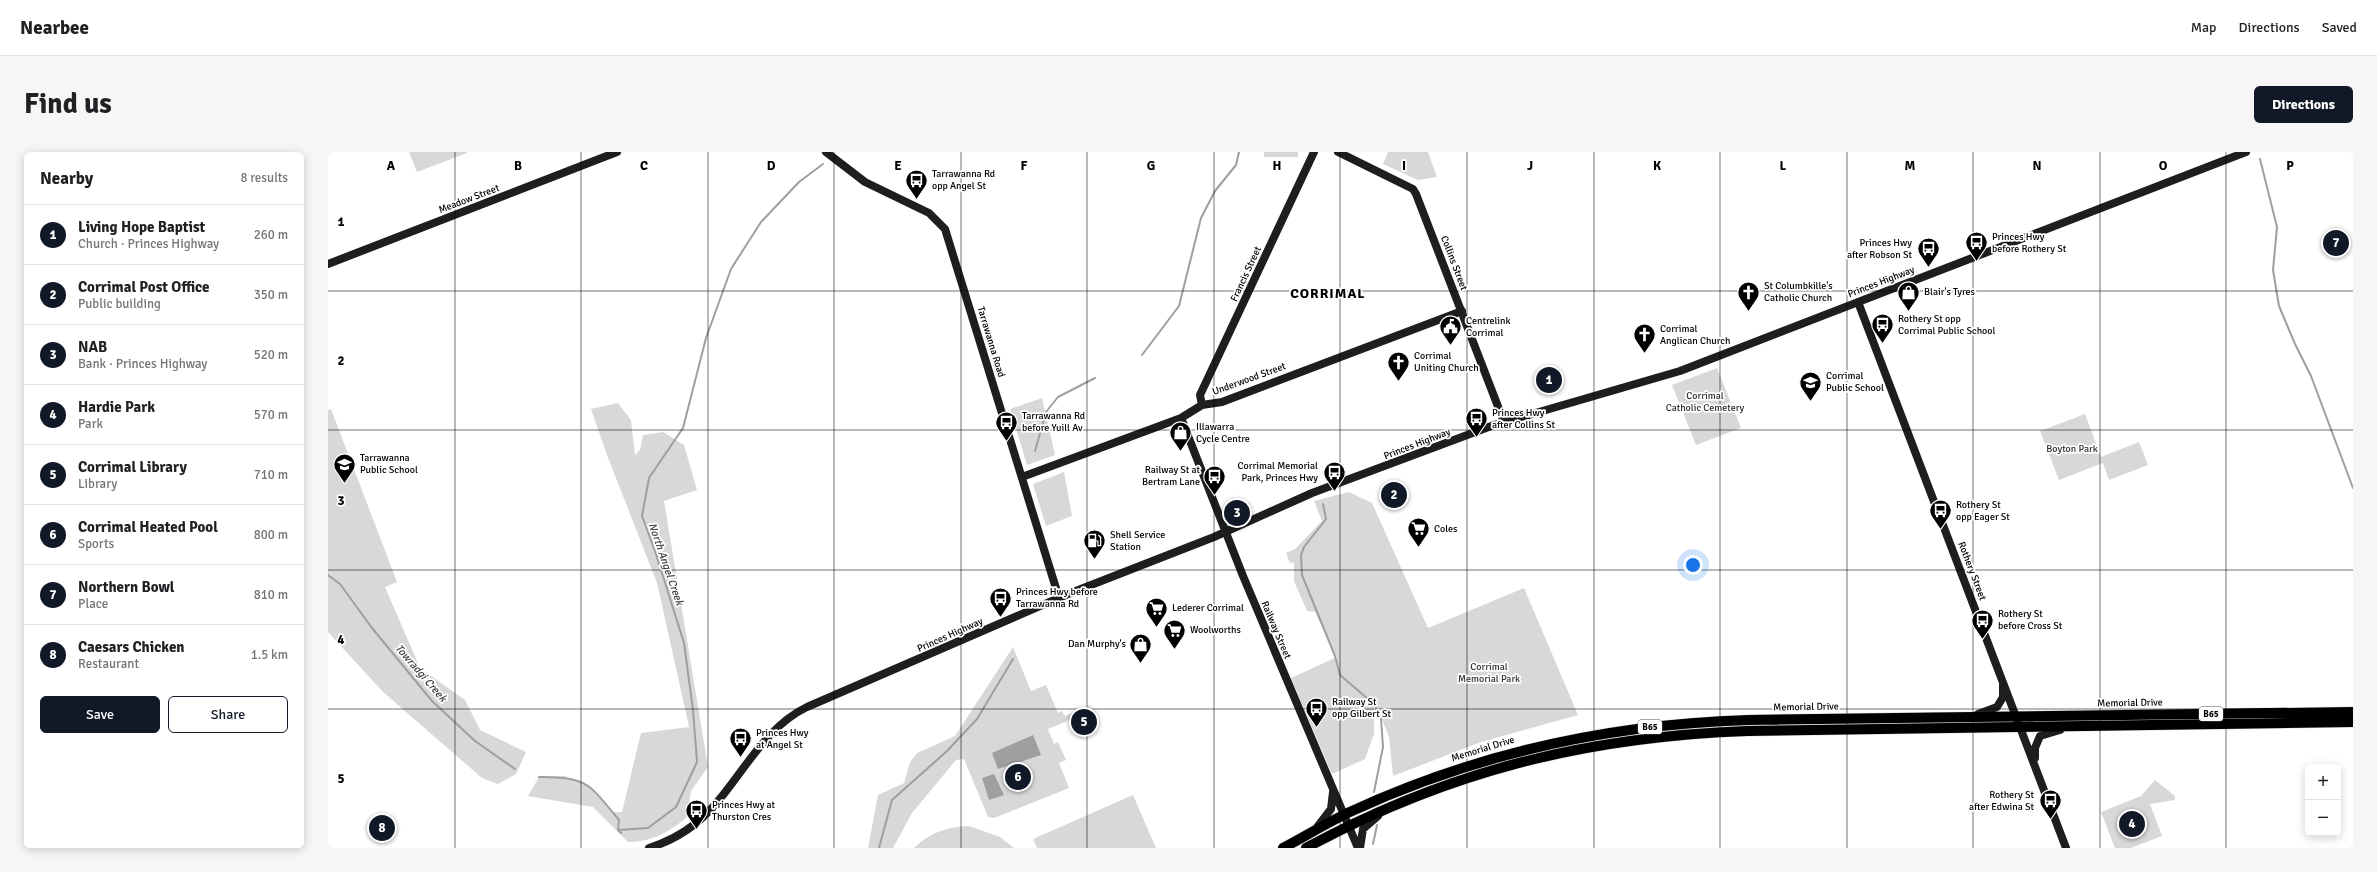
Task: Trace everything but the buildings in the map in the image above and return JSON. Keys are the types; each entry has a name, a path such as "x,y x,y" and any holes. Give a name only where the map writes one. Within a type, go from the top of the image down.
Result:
{"main road":[{"name":"Meadow Street","path":"328,264 617,152"},
{"name":"Tarrawanna Road","path":"826,152 865,182 929,213 945,229 1059,598"},
{"name":"Francis Street","path":"1202,405 1200,395 1314,152"},
{"name":"Collins Street","path":"1338,152 1413,189 1462,311 1504,422"},
{"name":"Princes Highway","path":"649,848 683,833 705,815 772,734 797,712 1059,598 1225,532 1312,493 1504,422 1666,376 2246,152"},
{"name":"Rothery Street","path":"1858,302 2003,679 2066,848"},
{"name":"Underwood Street","path":"1022,477 1181,418 1202,405 1222,402 1462,311"},
{"name":"Railway Street","path":"1181,418 1225,532 1348,826 1359,848"},
{"path":"1960,717 1996,709 2003,697 2003,679"},
{"name":"Memorial Drive","path":"1283,848 1344,815 1412,786 1474,764 1543,744 1614,731 1708,722 2016,716 2353,712"},
{"name":"B65","path":"1306,848 1395,804 1451,782 1520,761 1580,748 1655,736 1747,731 2353,722"},
{"path":"2037,770 2034,748 2038,739 2047,732 2070,727"},
{"path":"1312,832 1323,822 1331,809 1333,800 1332,787"},
{"path":"1359,848 1363,829 1395,804"}],"green space":[{"path":"409,152 467,152 467,153 417,172"},
{"path":"1264,152 1298,152 1298,157 1264,157"},
{"path":"1388,152 1428,152 1437,177 1418,180 1383,164"},
{"name":"Corrimal Catholic Cemetery","path":"1717,368 1741,428 1696,445 1672,385"},
{"path":"1042,398 1055,455 1027,465 1010,409"},
{"path":"618,403 631,420 635,455 640,450 643,435 663,432 684,445 697,490 664,501 708,767 691,791 687,817 667,832 637,842 628,842 593,807 528,796 539,777 565,776 590,786 613,812 622,812 641,733 689,727 657,583 607,455 591,409"},
{"path":"331,409 397,582 385,587 420,668 465,700 480,730 526,752 516,774 498,784 482,778 383,692 328,632 328,410"},
{"name":"Boyton Park","path":"2085,414 2101,457 2139,442 2148,465 2109,480 2103,463 2059,480 2040,431"},
{"path":"1064,472 1072,516 1046,526 1033,484"},
{"name":"Corrimal Memorial Park","path":"1349,492 1372,503 1428,628 1524,588 1578,715 1481,742 1393,776 1389,737 1374,699 1374,734 1365,759 1332,774 1291,678 1337,657 1315,612 1307,611 1294,581 1294,562 1290,563 1286,553 1295,549 1322,521 1314,501"},
{"path":"1013,647 1031,691 1046,685 1058,713 1062,711 1065,716 1091,705 1087,713 1048,729 1054,744 1058,742 1066,760 1059,763 1069,788 994,818 988,817 964,759 956,760 912,813 893,848 868,848 878,795 904,783 910,762 917,753 955,736"},
{"path":"2155,780 2175,796 2175,800 2150,804 2162,836 2131,848 2115,848 2101,812 2141,796"},
{"path":"1133,795 1156,848 1037,848 1033,839"},
{"path":"969,826 1000,837 1014,848 914,848 933,834 940,831"}],"shaded area":[{"path":"1033,735 1041,755 998,769 992,753"},
{"path":"994,774 1004,795 989,800 982,778"}],"waterway":[{"path":"1142,355 1179,306 1201,218 1215,191 1236,165 1239,152"},
{"path":"2260,159 2277,227 2273,270 2279,306 2295,344 2311,376 2353,488"},
{"name":"North Angel Creek","path":"618,830 648,828 676,807 697,762 693,710 684,643 656,554 642,516 649,478 683,428 706,338 731,269 761,222 799,182 823,164"},
{"path":"1035,451 1046,412 1058,397 1095,378"},
{"path":"1323,504 1326,519 1304,547 1301,555 1302,575 1335,656 1340,675 1375,705 1381,719 1383,747 1374,792"},
{"name":"Towradgi Creek","path":"328,575 340,584 372,628 432,701 475,741 515,769"},
{"path":"879,848 892,800 947,751 977,719 1013,659"},
{"name":"Towradgi Creek","path":"539,777 568,778 586,785 601,798 619,820 618,830 621,833"},
{"path":"1373,844 1377,825"}],"place":[{"name":"Tarrawanna Rd opp Angel St","path":"916,200"},
{"name":"Northern Bowl","path":"2336,243"},
{"name":"Princes Hwy before Rothery St","path":"1976,262"},
{"name":"Princes Hwy after Robson St","path":"1928,268"},
{"name":"St Columbkille's Catholic Church","path":"1749,312"},
{"name":"Blair's Tyres","path":"1909,312"},
{"name":"Rothery St opp Corrimal Public School","path":"1882,344"},
{"name":"Centrelink Corrimal","path":"1450,346"},
{"name":"Corrimal Anglican Church","path":"1645,354"},
{"name":"Living Hope Baptist","path":"1549,380"},
{"name":"Corrimal Uniting Church","path":"1398,382"},
{"name":"Corrimal Public School","path":"1811,402"},
{"name":"Princes Hwy after Collins St","path":"1476,438"},
{"name":"Tarrawanna Rd before Yuill Av","path":"1006,442"},
{"name":"Illawarra Cycle Centre","path":"1181,452"},
{"name":"Tarrawanna Public School","path":"344,484"},
{"name":"Corrimal Memorial Park, Princes Hwy","path":"1334,492"},
{"name":"Corrimal Post Office","path":"1394,495"},
{"name":"Railway St at Bertram Lane","path":"1215,496"},
{"name":"NAB","path":"1237,513"},
{"name":"Rothery St opp Eager St","path":"1940,530"},
{"name":"Coles","path":"1419,548"},
{"name":"Shell Service Station","path":"1094,560"},
{"name":"Princes Hwy before Tarrawanna Rd","path":"1001,618"},
{"name":"Lederer Corrimal","path":"1157,628"},
{"name":"Rothery St before Cross St","path":"1982,640"},
{"name":"Woolworths","path":"1175,650"},
{"name":"Dan Murphy's","path":"1141,664"},
{"name":"Corrimal Library","path":"1084,722"},
{"name":"Railway St opp Gilbert St","path":"1316,728"},
{"name":"Princes Hwy at Angel St","path":"741,758"},
{"name":"Corrimal Heated Pool","path":"1018,777"},
{"name":"Rothery St after Edwina St","path":"2050,820"},
{"name":"Hardie Park","path":"2132,824"},
{"name":"Caesars Chicken","path":"382,828"},
{"name":"Princes Hwy at Thurston Cres","path":"697,830"}],"district":[{"name":"CORRIMAL","path":"1328,293"}]}
